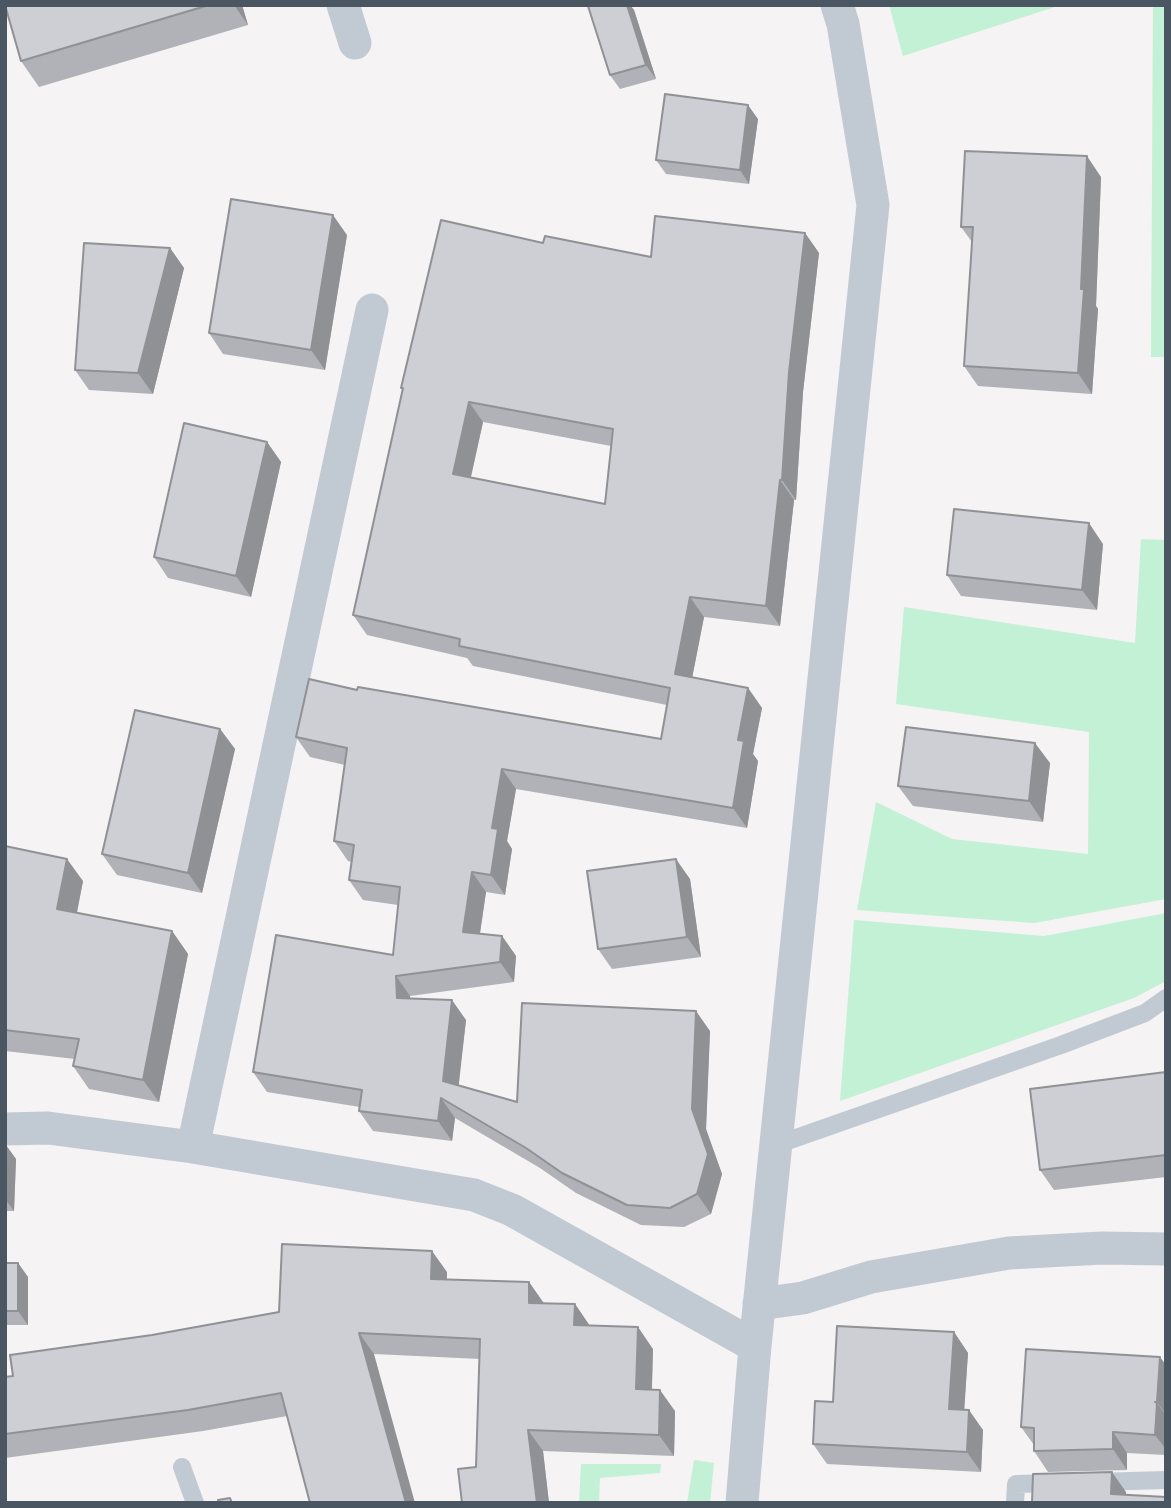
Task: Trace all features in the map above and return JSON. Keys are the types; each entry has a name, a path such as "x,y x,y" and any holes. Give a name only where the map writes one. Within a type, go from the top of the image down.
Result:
{"street":[{"path":"343,5 355,43"},
{"path":"742,1503 755,1346 873,205 843,24 837,5"},
{"path":"193,1147 372,310"},
{"path":"5,1129 48,1128 193,1147 474,1195 512,1210 755,1346"},
{"path":"760,1304 803,1298 871,1277 1009,1253 1102,1248 1166,1249"}],"lane":[{"path":"776,1145 1061,1045 1145,1013 1166,998"},
{"path":"182,1466 195,1503"},
{"path":"1015,1503 1016,1484 1166,1480"}],"green space":[{"path":"889,5 1061,5 903,56"},
{"path":"1153,5 1166,5 1166,357 1151,357"},
{"path":"1141,539 1166,540 1166,899 1034,923 857,910 876,802 952,839 1088,854 1089,732 896,704 904,607 1135,643"},
{"path":"1166,913 1166,981 1134,998 840,1101 854,920 1044,936"},
{"path":"694,1460 714,1463 710,1503 687,1503"},
{"path":"581,1464 661,1464 660,1473 600,1478 599,1503 579,1503"}],"building":[{"path":"5,5 209,5 21,61"},
{"path":"627,5 646,65 610,75 588,6"},
{"path":"665,94 748,105 740,170 656,160"},
{"path":"965,151 1087,156 1081,289 1084,289 1078,373 964,366 973,227 961,227"},
{"path":"231,199 333,215 311,350 209,333"},
{"path":"655,216 805,233 789,372 782,480 766,606 690,597 675,674 748,688 738,740 744,741 733,808 502,769 492,828 498,829 491,875 472,872 463,932 502,936 500,962 396,976 397,998 452,1000 443,1081 517,1102 522,1003 696,1011 692,1109 708,1154 697,1194 670,1208 627,1205 562,1173 526,1148 441,1098 438,1121 359,1111 362,1090 253,1072 276,935 393,955 400,887 349,880 354,845 334,841 347,748 296,737 309,679 357,690 358,687 661,739 670,688 459,646 460,639 353,615 401,388 441,220 543,243 545,236 651,257","holes":["469,402 613,429 605,504 453,474"]},
{"path":"84,243 170,248 138,373 75,370"},
{"path":"184,423 267,442 236,576 154,557"},
{"path":"954,509 1089,523 1082,590 947,575"},
{"path":"135,710 220,729 188,873 102,854"},
{"path":"906,727 1035,743 1029,801 898,786"},
{"path":"5,846 67,859 57,909 172,931 143,1080 73,1066 79,1039 5,1030"},
{"path":"676,859 687,937 598,949 587,871"},
{"path":"1166,1072 1166,1155 1040,1170 1030,1089"},
{"path":"282,1244 432,1251 431,1279 529,1282 529,1303 575,1304 574,1325 638,1327 636,1389 660,1390 659,1435 528,1430 537,1503 462,1503 458,1469 476,1467 480,1339 359,1333 406,1503 310,1503 281,1393 188,1410 5,1434 5,1377 13,1376 10,1355 152,1335 279,1312"},
{"path":"5,1263 18,1263 18,1311 5,1311"},
{"path":"837,1326 954,1332 949,1409 969,1410 967,1452 813,1444 815,1401 833,1402"},
{"path":"1026,1349 1160,1357 1155,1402 1155,1435 1113,1432 1113,1449 1034,1451 1034,1428 1021,1427"},
{"path":"1112,1472 1111,1494 1166,1497 1166,1503 1032,1503 1033,1474"},
{"path":"230,1498 232,1503 218,1503 218,1500"}]}
